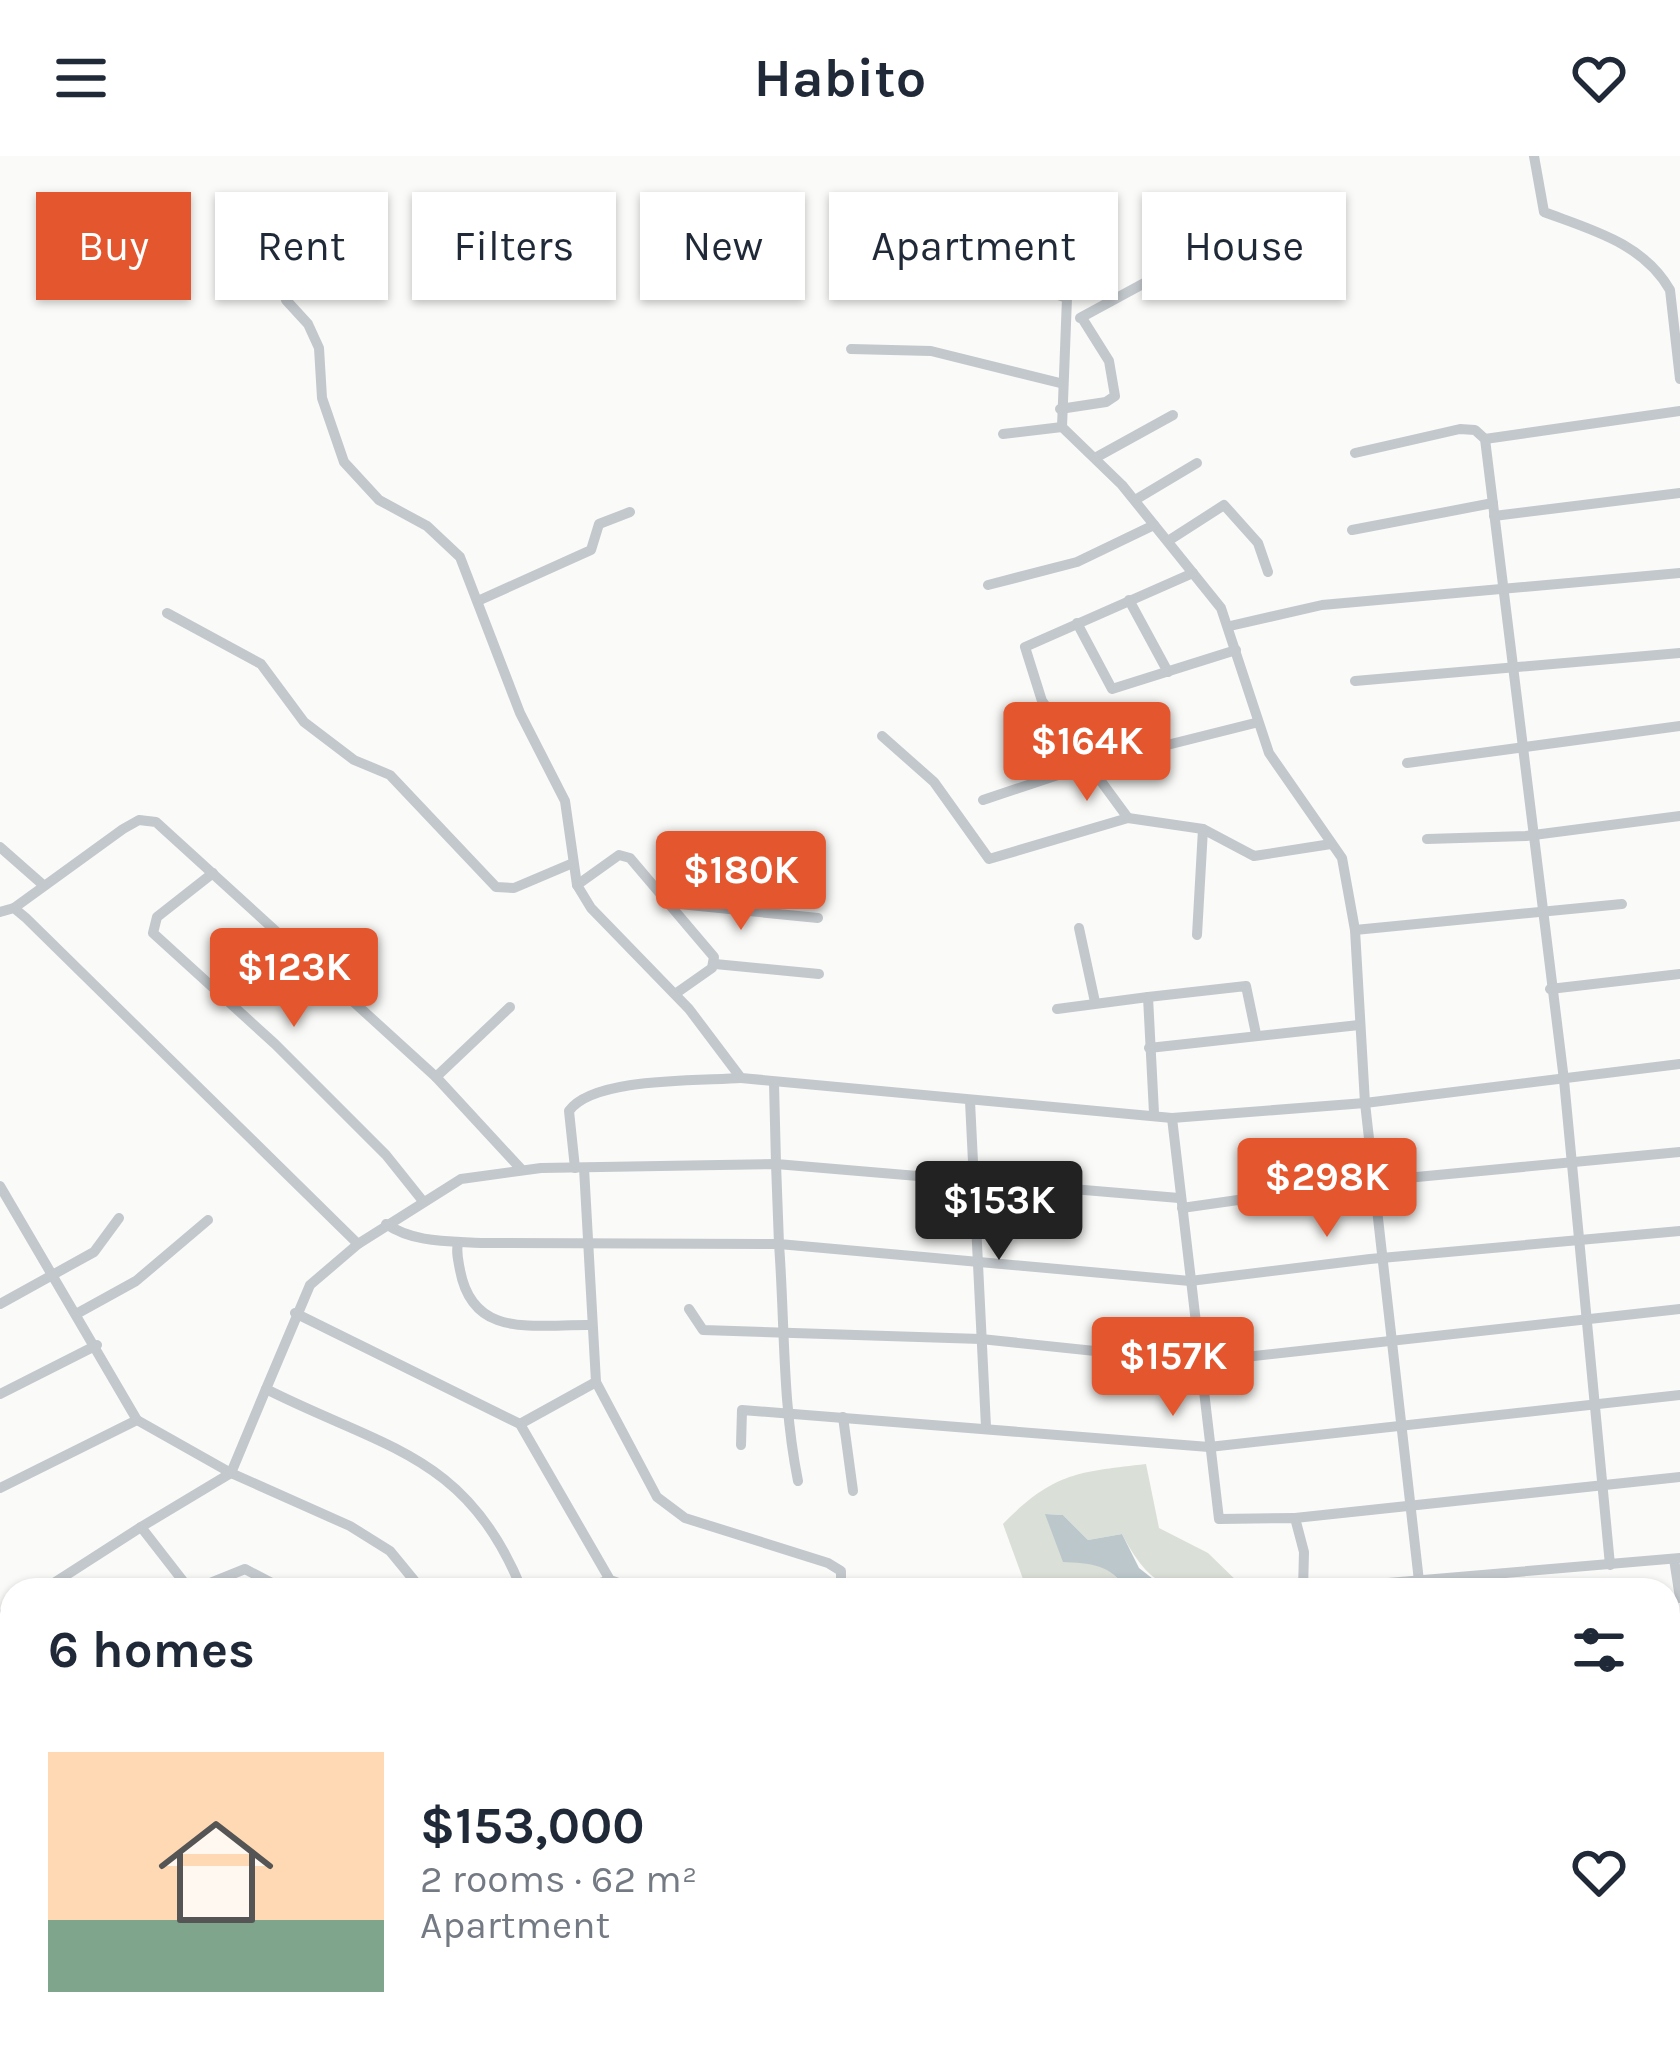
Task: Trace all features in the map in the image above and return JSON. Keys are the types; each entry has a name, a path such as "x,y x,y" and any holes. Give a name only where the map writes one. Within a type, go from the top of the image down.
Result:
{"street":[{"path":"1534,156 1544,212 1628,244 1663,278 1670,290 1680,379"},
{"path":"1065,320 1082,318 1142,285"},
{"path":"286,300 308,324 319,348 322,398 344,461 379,500 427,526 460,557 520,713 565,801 577,885 591,908 675,994 741,1078"},
{"path":"1067,300 1060,383 1062,427 1135,500 1230,626 1255,723 1269,753 1342,858 1354,930 1365,1103 1419,1578"},
{"path":"1060,409 1106,402 1114,395 1109,362 1082,318"},
{"path":"851,349 931,351 1060,383"},
{"path":"1485,439 1680,412"},
{"path":"1095,458 1173,416"},
{"path":"1003,434 1062,427"},
{"path":"1355,453 1460,429 1475,430 1485,439 1564,1080 1610,1565"},
{"path":"1135,500 1197,463"},
{"path":"1352,530 1493,510 1680,493"},
{"path":"1168,541 1224,505 1258,543 1268,572"},
{"path":"480,600 591,550 599,524 631,512"},
{"path":"988,585 1077,562 1154,525"},
{"path":"1128,818 1042,701 1025,647 1193,572"},
{"path":"1230,626 1322,605 1680,573"},
{"path":"1130,600 1168,672"},
{"path":"166,613 261,664 304,722 354,760 390,775 496,887 514,888 573,862"},
{"path":"1077,622 1112,688 1236,650"},
{"path":"1355,681 1680,653"},
{"path":"983,800 1091,764 1255,723"},
{"path":"1407,763 1680,726"},
{"path":"882,736 934,782 989,859 1128,818 1203,829 1254,856 1331,844"},
{"path":"1427,839 1531,835 1680,817"},
{"path":"0,913 14,908 41,884 139,820 157,822 436,1077 521,1169"},
{"path":"1197,935 1203,829"},
{"path":"0,847 41,884"},
{"path":"577,885 625,854 715,964"},
{"path":"213,873 157,917 154,933 274,1043 386,1156 422,1200"},
{"path":"668,903 818,918"},
{"path":"1354,930 1622,904"},
{"path":"14,908 149,1033 358,1244"},
{"path":"1079,928 1095,1002"},
{"path":"675,994 715,964 818,974"},
{"path":"1550,989 1680,974"},
{"path":"1057,1009 1246,986 1256,1034"},
{"path":"1148,997 1154,1112"},
{"path":"436,1077 510,1007"},
{"path":"1149,1048 1360,1024"},
{"path":"841,1578 841,1571 828,1563 685,1518 657,1497 596,1382 591,1247 569,1111 578,1099 617,1087 741,1078 970,1101 1154,1112 1172,1118 1365,1103 1680,1064"},
{"path":"774,1082 778,1244 786,1330 784,1413 798,1480"},
{"path":"970,1101 986,1427"},
{"path":"1172,1118 1219,1519 1295,1518 1680,1477"},
{"path":"62,1578 231,1473 310,1285 386,1224 461,1179 521,1169 776,1164 1180,1203 1680,1152"},
{"path":"0,1186 137,1420 231,1473 350,1526 391,1551 412,1578"},
{"path":"0,1211 13,1204"},
{"path":"0,1304 94,1252 118,1218"},
{"path":"78,1313 136,1281 208,1220"},
{"path":"386,1224 400,1234 458,1242 591,1247 778,1244 1190,1281 1382,1257 1680,1231"},
{"path":"458,1242 466,1298 476,1312 503,1323 592,1325"},
{"path":"689,1309 703,1330 980,1339 1200,1362 1680,1309"},
{"path":"295,1313 520,1424 609,1578"},
{"path":"0,1394 97,1345"},
{"path":"520,1424 596,1382"},
{"path":"266,1389 428,1462 470,1499 505,1548 517,1578"},
{"path":"741,1445 738,1412 1209,1447 1680,1395"},
{"path":"843,1418 854,1491"},
{"path":"0,1488 137,1420"},
{"path":"1295,1518 1304,1552 1304,1578"},
{"path":"141,1527 182,1578"},
{"path":"1498,1578 1677,1558"},
{"path":"224,1578 245,1570 261,1578"}],"shaded area":[{"path":"1146,1464 1159,1528 1208,1553 1234,1578 1156,1578 1122,1534 1088,1540 1063,1515 1046,1514 1064,1543 1118,1578 1023,1578 1003,1524 1052,1485 1102,1470"},
{"path":"1045,1514 1063,1515 1088,1540 1122,1534 1139,1568 1152,1578 1117,1578 1091,1564 1063,1562"}]}
